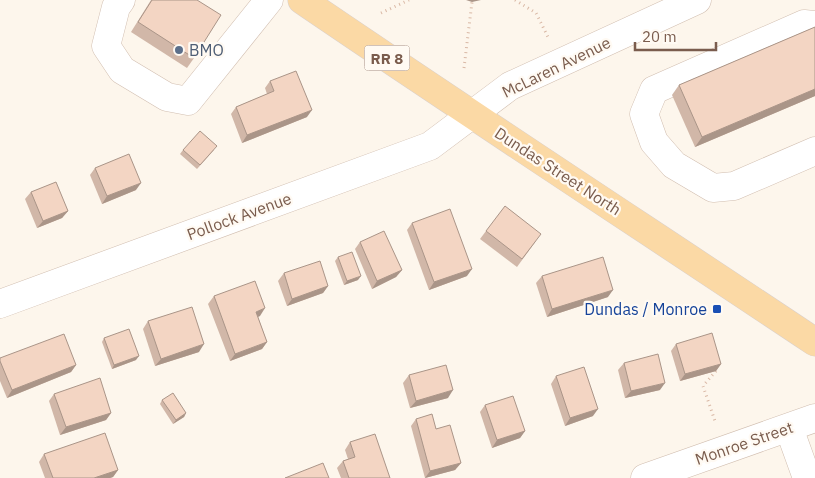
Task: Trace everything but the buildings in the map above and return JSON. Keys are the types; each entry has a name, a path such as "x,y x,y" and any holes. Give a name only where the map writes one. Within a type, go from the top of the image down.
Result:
{"main road":[{"name":"Dundas Street North","path":"302,0 815,342"}],"street":[{"path":"121,0 116,7 106,46 122,70 167,97 188,101 269,0"},
{"name":"McLaren Avenue","path":"472,115 510,86 697,0"},
{"path":"815,25 804,24 654,90 644,114 654,142 674,165 713,188 734,186 815,151"},
{"name":"Pollock Avenue","path":"0,304 430,146 472,115"},
{"name":"Monroe Street","path":"645,478 815,418"},
{"path":"789,428 807,478"}],"path":[{"path":"381,13 409,0"},
{"path":"516,0 536,13 550,42"},
{"path":"464,68 472,2"},
{"path":"716,371 703,386 717,428"}],"place":[{"name":"BMO","path":"179,50"},
{"name":"Dundas / Monroe","path":"717,309"}]}
